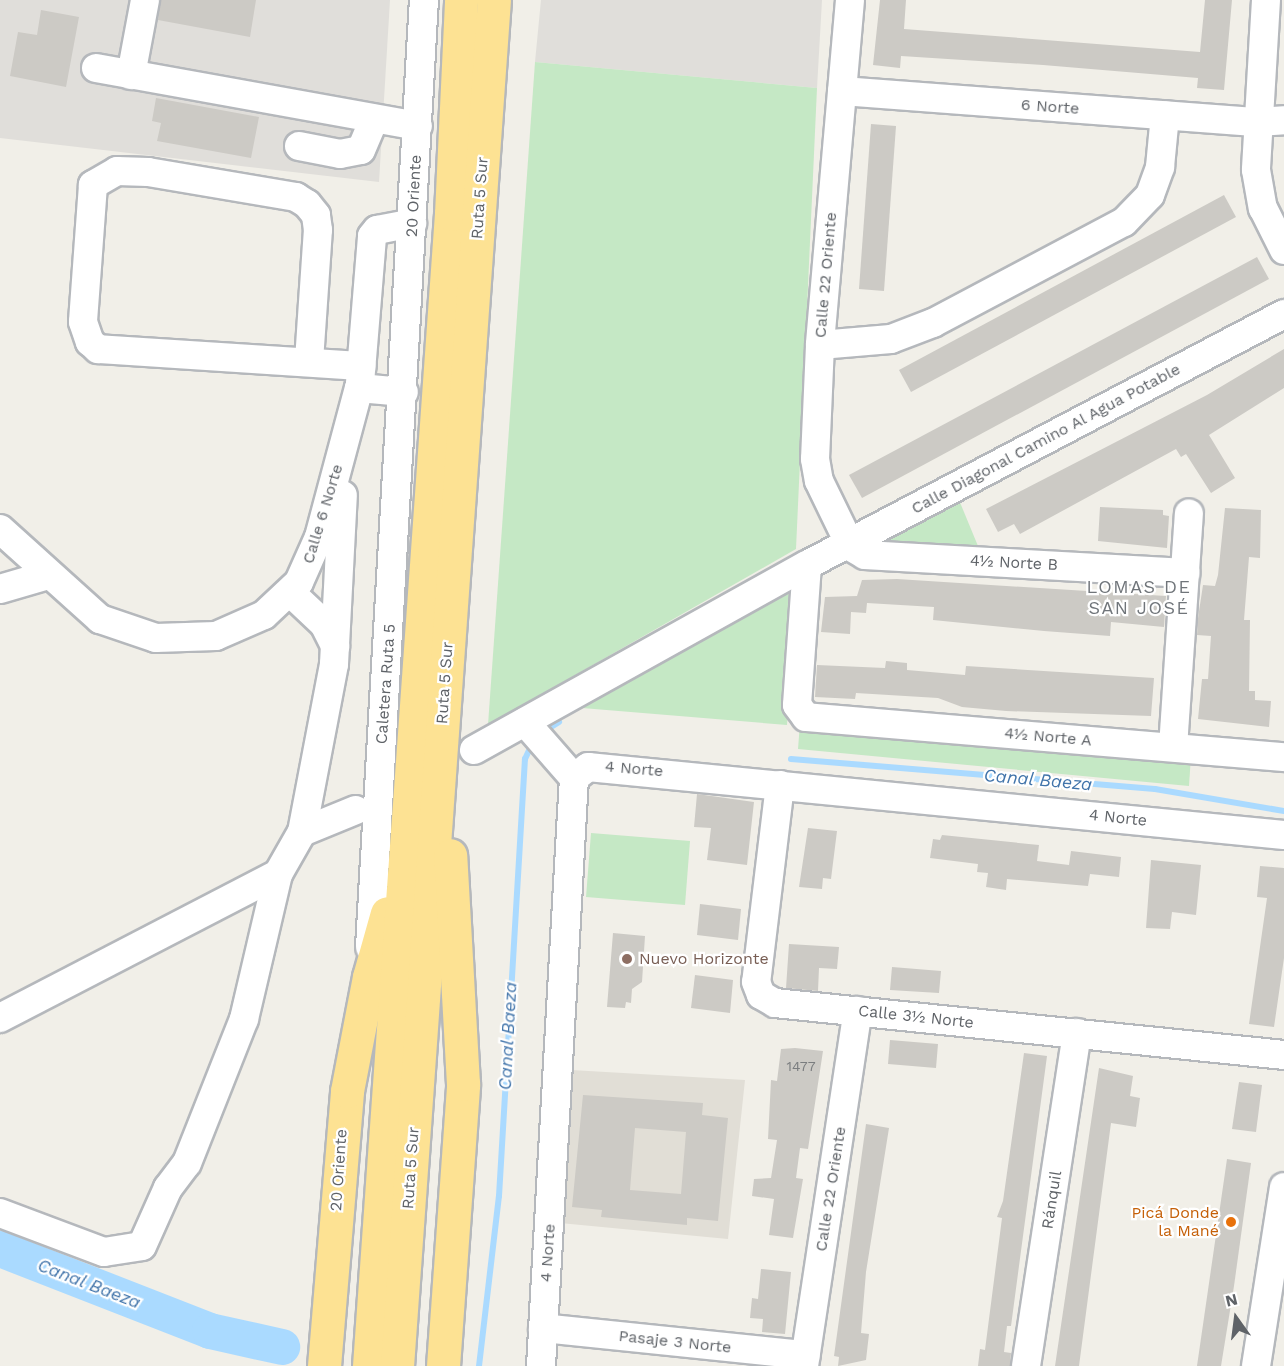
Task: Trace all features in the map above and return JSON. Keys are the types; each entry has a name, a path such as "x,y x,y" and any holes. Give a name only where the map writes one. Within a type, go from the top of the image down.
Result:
{"highway":[{"name":"Ruta 5 Sur","path":"369,1366 454,161 461,0"},
{"name":"Ruta 5 Sur","path":"397,1366 494,0"},
{"path":"442,724 463,1052 443,1366"},
{"name":"20 Oriente","path":"324,1366 343,1124 369,977 408,821"}],"street":[{"path":"131,75 145,0"},
{"name":"20 Oriente","path":"404,392 424,0"},
{"name":"Calle 22 Oriente","path":"849,543 816,470 820,345 850,0"},
{"path":"1268,5 1271,121 1258,192 1284,250"},
{"path":"96,68 418,126"},
{"name":"6 Norte","path":"842,91 1271,121"},
{"path":"820,345 891,339 933,323 1124,222 1150,195 1160,167 1165,115"},
{"path":"299,146 340,154 361,150 374,119"},
{"path":"309,362 318,230 316,215 307,204 296,197 148,172 117,171 93,185 83,322 90,342 98,349 309,362 404,392"},
{"name":"Calle 6 Norte","path":"0,530 100,619 156,638 216,636 264,615 290,592 311,561 346,438 360,377 372,236 377,230 412,223"},
{"name":"Calle Diagonal Camino Al Agua Potable","path":"474,750 533,733 807,565 1284,314"},
{"name":"Caletera Ruta 5","path":"369,977 404,392"},
{"path":"0,1213 104,1252 142,1246 168,1188 187,1163 244,1019 278,874 302,832 335,646 346,438"},
{"path":"1173,747 1189,514"},
{"name":"4½ Norte B","path":"849,543 865,555 1185,573"},
{"name":"4½ Norte A","path":"807,565 797,705 811,718 1284,757"},
{"path":"0,589 48,575"},
{"path":"290,592 324,624 335,646"},
{"path":"533,733 574,778"},
{"name":"4 Norte","path":"541,1366 574,778 588,767 606,765 780,785 1284,835"},
{"name":"Calle 3½ Norte","path":"780,785 757,966 759,988 775,1003 1284,1055"},
{"path":"302,832 356,810"},
{"path":"0,1018 152,935 278,874"},
{"name":"Calle 22 Oriente","path":"805,1361 858,1011"},
{"name":"Ránquil","path":"1026,1366 1077,1033"},
{"path":"1256,1366 1279,1255 1284,1187"},
{"name":"Pasaje 3 Norte","path":"543,1328 805,1361"}],"shaded area":[{"path":"0,0 390,0 379,182 0,138"},
{"path":"541,0 822,0 817,88 535,62"},
{"path":"571,1070 745,1080 728,1239 560,1223"}],"green space":[{"path":"535,62 817,88 796,549 488,725"},
{"path":"959,500 978,546 875,544"},
{"path":"797,584 787,725 570,707"},
{"path":"800,723 1191,756 1189,786 798,749"},
{"path":"591,833 690,841 685,905 586,897"}],"building":[{"path":"161,0 256,0 250,37 158,20"},
{"path":"880,0 906,0 904,29 1200,52 1205,0 1232,0 1224,90 1197,88 1198,78 1043,65 901,56 900,68 873,65"},
{"path":"41,10 79,17 66,87 10,76 18,32 37,35"},
{"path":"156,98 259,117 251,158 157,141 161,123 152,121"},
{"path":"871,124 896,126 884,291 859,289"},
{"path":"1224,195 1236,217 911,392 899,370"},
{"path":"1257,257 1269,279 862,498 849,475"},
{"path":"1284,349 1284,388 1209,435 1235,478 1211,493 1186,454 1181,457 1176,449 1020,534 1014,524 998,532 986,509 1207,395"},
{"path":"1100,507 1163,510 1163,515 1169,516 1167,548 1098,541"},
{"path":"1225,508 1261,510 1260,558 1249,557 1244,620 1250,620 1249,691 1255,691 1255,700 1271,701 1269,727 1198,719 1202,679 1208,679 1211,636 1197,635 1198,618 1203,585 1215,586 1218,575"},
{"path":"897,579 1166,596 1164,627 1111,622 1110,636 1044,631 933,620 934,607 867,603 866,613 851,612 850,634 821,632 825,597 857,596 862,580"},
{"path":"886,661 907,663 907,670 965,675 966,666 1154,678 1151,716 1006,711 962,707 938,698 856,693 855,699 815,697 817,665 885,668"},
{"path":"697,794 754,802 747,865 707,860 711,828 694,827"},
{"path":"808,828 837,831 831,879 823,878 822,889 799,887"},
{"path":"942,835 1039,845 1037,861 1069,865 1071,851 1121,857 1119,877 1090,874 1088,886 1007,879 1006,890 986,887 988,873 977,872 978,864 930,858 933,839 940,840"},
{"path":"1151,860 1201,865 1196,915 1172,912 1170,929 1146,928"},
{"path":"1260,866 1284,868 1284,958 1274,1027 1249,1024 1267,898 1257,897"},
{"path":"700,904 741,909 738,940 697,935"},
{"name":"Nuevo Horizonte","path":"613,933 645,936 642,982 632,989 631,1003 626,1002 625,1008 607,1007"},
{"path":"789,944 839,947 837,969 819,968 818,991 786,988"},
{"path":"892,967 941,971 939,993 890,990"},
{"path":"695,975 733,980 730,1013 691,1008"},
{"path":"890,1040 938,1044 936,1068 888,1064"},
{"path":"781,1049 823,1051 808,1149 800,1148 796,1178 803,1179 793,1238 769,1235 774,1199 752,1196 754,1179 771,1178 777,1140 768,1139 771,1080 777,1081"},
{"path":"1024,1053 1047,1056 1011,1326 1007,1326 1004,1352 1011,1353 1010,1366 978,1366 980,1349 985,1350 1002,1218 997,1217 1003,1201"},
{"path":"1099,1068 1133,1076 1130,1096 1140,1098 1136,1127 1111,1123 1079,1366 1055,1366"},
{"path":"1239,1082 1262,1085 1256,1132 1232,1129"},
{"path":"583,1095 703,1103 702,1115 728,1118 718,1221 687,1218 687,1225 601,1217 602,1210 572,1207","holes":["635,1128 686,1132 681,1194 630,1190"]},
{"path":"866,1124 889,1128 866,1272 861,1333 869,1334 866,1360 838,1366 839,1357 834,1356"},
{"path":"1227,1159 1251,1163 1234,1286 1221,1366 1197,1366"},
{"path":"761,1269 791,1272 785,1334 762,1332 763,1319 750,1318 752,1298 758,1299"}],"waterway":[{"name":"Canal Baeza","path":"543,732 559,722"},
{"name":"Canal Baeza","path":"479,1366 499,1196 525,759 533,742"},
{"name":"Canal Baeza","path":"791,759 1155,789 1284,811"},
{"name":"Canal Baeza","path":"0,1249 210,1331 282,1347"}],"place":[{"name":"Nuevo Horizonte","path":"627,959"},
{"name":"Picá Donde la Mané","path":"1231,1222"}],"district":[{"name":"LOMAS DE SAN JOSÉ","path":"1139,598"}]}
